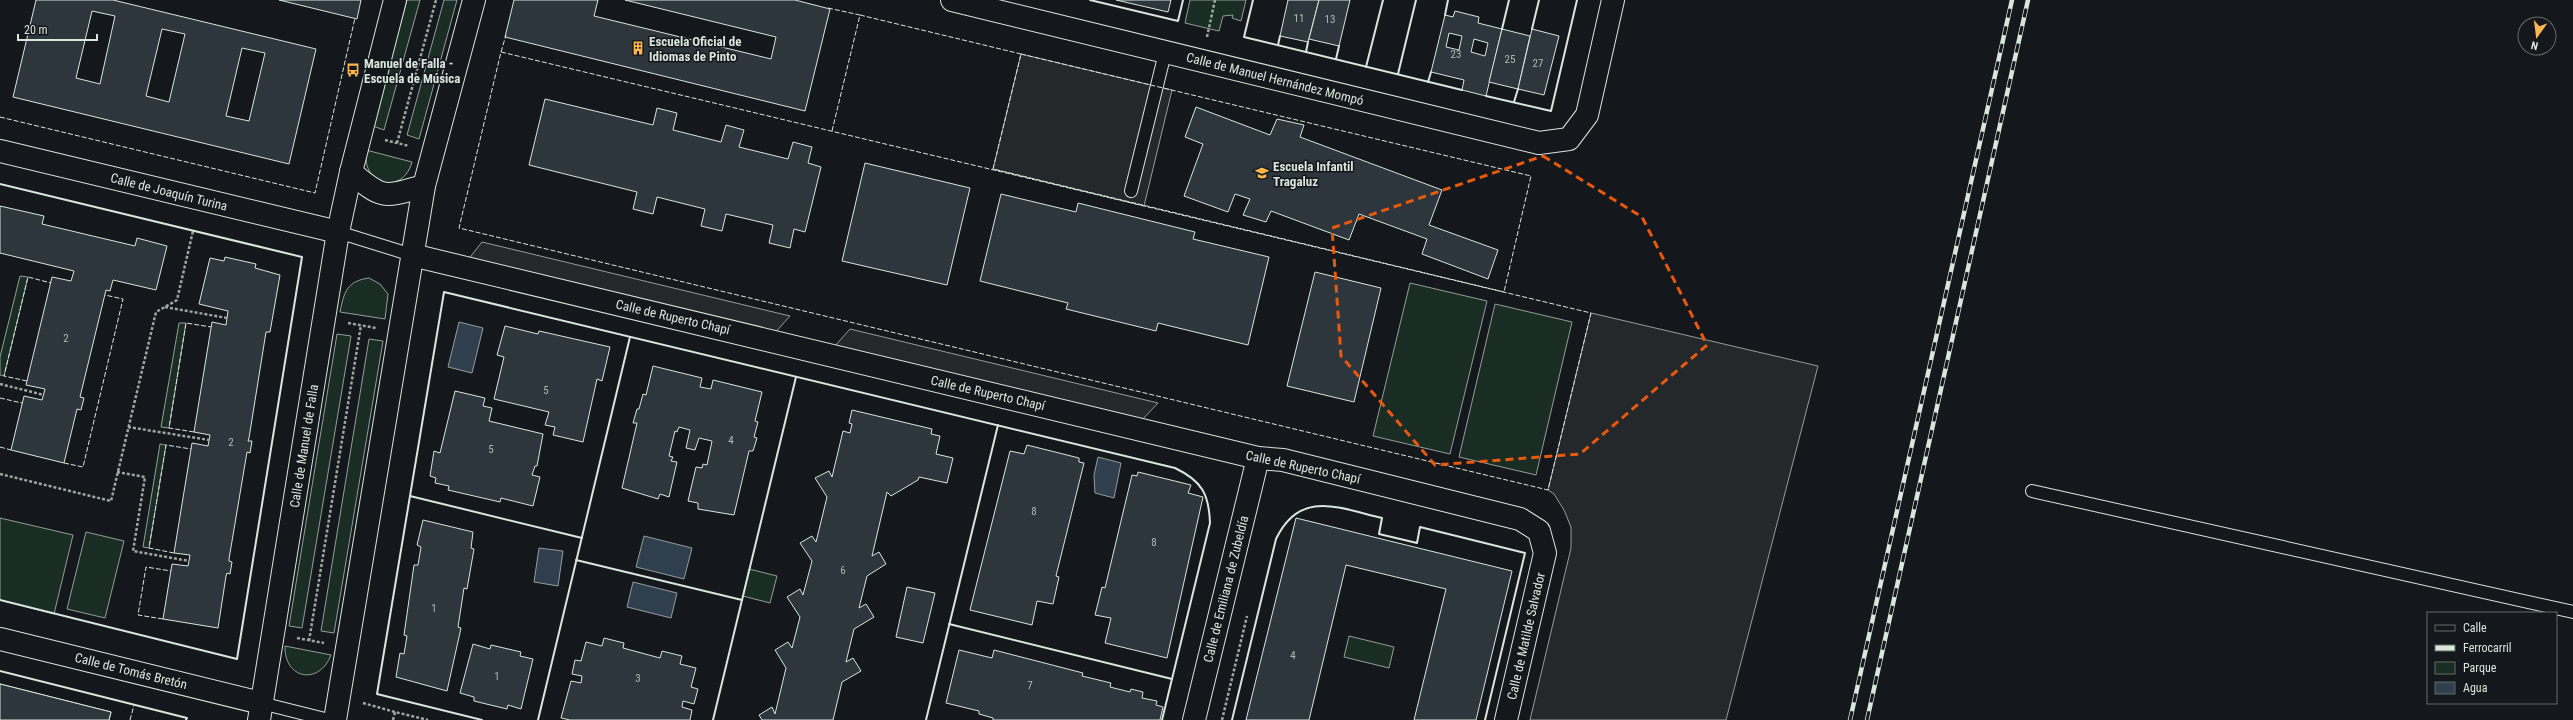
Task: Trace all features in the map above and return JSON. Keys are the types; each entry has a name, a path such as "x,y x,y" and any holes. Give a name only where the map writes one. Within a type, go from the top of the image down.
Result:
{"street":[{"name":"Calle de Manuel de Falla","path":"260,712 338,232 351,172 395,0"},
{"path":"335,720 424,186 474,0"},
{"name":"Calle de Manuel Hernández Mompó","path":"952,0 1539,144 1569,139 1587,114 1613,0"},
{"name":"Calle de Joaquín Turina","path":"0,151 338,232"},
{"path":"351,172 373,191 392,195 424,186"},
{"name":"Calle de Ruperto Chapí","path":"412,255 1258,458 1283,460 1520,519 1539,531 1545,553"},
{"name":"Calle de Emiliana de Zubeldía","path":"1194,720 1258,458"},
{"name":"Calle de Matilde Salvador","path":"1506,720 1545,553"},
{"name":"Calle de Tomás Bretón","path":"0,639 260,712"}],"lane":[{"path":"1131,190 1165,53"},
{"path":"338,232 412,255"},
{"path":"2032,491 2573,612"},
{"path":"260,712 329,720"}],"path":[{"path":"397,143 436,0"},
{"path":"1202,62 1215,0"},
{"path":"361,133 433,152"},
{"path":"0,474 110,501 156,312 177,300 193,231"},
{"path":"165,307 227,318"},
{"path":"324,319 399,332"},
{"path":"309,640 361,325"},
{"path":"0,384 44,395"},
{"path":"128,427 209,440"},
{"path":"117,472 145,477 133,551 189,561"},
{"path":"273,634 347,647"},
{"path":"393,720 395,712 428,720"}],"highlighted area":[{"path":"1543,156 1642,217 1707,345 1580,454 1435,465 1341,356 1332,228"}],"green space":[{"path":"407,0 420,0 384,130 373,126"},
{"path":"444,0 457,0 419,139 407,135"},
{"path":"1190,0 1246,0 1241,21 1232,18 1233,15 1223,16 1219,31 1185,23"},
{"path":"366,150 412,162 403,178 386,185 369,171 366,162"},
{"path":"20,276 28,277 4,376 0,375 0,357"},
{"path":"369,278 380,284 388,294 385,319 340,312 345,293 351,285"},
{"path":"1410,283 1487,301 1450,454 1373,436"},
{"path":"1495,304 1572,322 1536,475 1459,457"},
{"path":"179,323 186,323 169,428 161,427"},
{"path":"337,334 351,336 302,628 289,626"},
{"path":"369,339 383,341 334,633 321,631"},
{"path":"160,444 166,445 149,548 143,547"},
{"path":"0,518 73,535 54,614 0,600"},
{"path":"86,532 124,541 105,618 67,609"},
{"path":"749,569 777,576 770,603 743,596"},
{"path":"1349,636 1394,647 1389,668 1344,657"},
{"path":"285,646 331,655 326,665 319,671 311,674 303,674 296,672 290,666 286,657"}],"shaded area":[{"path":"1021,54 1172,90 1144,206 993,169"},
{"path":"482,242 790,316 773,335 467,261"},
{"path":"1591,313 1818,366 1726,720 1530,720 1571,548 1571,527 1564,510 1554,494 1548,490"},
{"path":"850,329 1158,403 1141,421 834,347"}],"water":[{"path":"459,322 483,328 472,373 448,367"},
{"path":"1098,457 1121,463 1114,498 1095,493 1094,475"},
{"path":"644,536 692,548 684,579 636,567"},
{"path":"539,548 563,551 558,586 534,582"},
{"path":"633,582 677,593 671,618 627,607"}],"building":[{"path":"36,0 113,0 316,49 289,164 13,97","holes":["92,11 115,16 100,84 76,78","162,29 185,34 169,102 146,96","242,48 265,53 249,121 226,116"]},
{"path":"279,0 361,0 357,19"},
{"name":"Escuela Oficial de Idiomas de Pinto","path":"514,0 598,0 594,16 771,59 776,37 625,0 795,0 830,9 805,111 505,37"},
{"path":"1116,0 1171,0 1168,12"},
{"path":"1288,0 1319,0 1308,42 1280,36"},
{"path":"1319,0 1350,0 1339,46 1309,39"},
{"path":"1455,11 1479,17 1478,23 1502,29 1486,96 1462,90 1464,80 1431,72 1445,15 1453,17","holes":["1449,33 1462,36 1459,50 1446,47","1474,39 1488,43 1485,56 1471,52"]},
{"path":"1502,29 1530,36 1518,89 1489,82"},
{"path":"1532,29 1559,36 1544,95 1518,89"},
{"path":"545,99 653,125 657,108 677,113 673,130 721,142 726,125 744,130 739,147 788,159 793,142 812,147 808,163 821,167 805,232 794,229 790,248 769,243 773,225 726,214 722,231 701,226 705,209 657,197 653,214 633,209 637,192 529,165"},
{"path":"1196,107 1270,135 1277,119 1304,125 1300,137 1442,190 1429,225 1498,250 1488,279 1422,254 1427,239 1359,214 1349,240 1271,211 1266,222 1243,215 1250,199 1235,194 1228,212 1184,196 1203,144 1185,137"},
{"path":"865,163 970,188 947,285 842,261"},
{"path":"1001,194 1076,212 1078,203 1195,232 1193,239 1269,257 1248,345 1158,323 1156,331 1066,309 1068,303 980,281"},
{"path":"0,206 44,216 42,224 135,246 137,238 167,246 156,290 113,280 110,291 106,290 80,397 84,398 81,410 77,409 64,463 11,450 24,396 42,400 45,389 26,385 52,277 71,281 74,271 0,253"},
{"path":"225,257 256,264 255,268 280,275 270,332 266,332 248,441 252,441 250,453 247,452 229,559 229,561 232,562 230,574 227,573 226,576 218,628 163,619 172,564 188,566 190,555 174,553 192,443 208,446 210,435 194,432 212,322 226,325 228,311 199,304 210,258 224,261"},
{"path":"1315,272 1381,288 1354,402 1287,386"},
{"path":"505,326 538,334 539,331 610,347 602,381 597,379 583,442 553,435 555,427 545,425 549,412 494,399 504,357 497,355"},
{"path":"653,366 702,378 700,387 711,389 713,380 762,392 755,421 758,422 754,437 757,438 753,451 749,451 734,515 698,509 698,503 688,501 696,467 702,468 703,464 707,465 712,441 699,438 695,450 686,448 690,430 679,427 677,432 675,431 669,456 673,457 671,461 677,462 669,497 660,494 658,499 622,488 637,423 633,423 643,394 646,395"},
{"path":"455,391 485,398 483,406 492,408 489,421 543,434 537,466 535,466 532,475 540,477 533,506 501,498 500,502 448,490 449,486 435,483 436,478 430,476 434,451 440,453"},
{"path":"852,410 932,429 931,434 940,436 936,454 953,458 947,483 919,477 918,480 891,496 887,492 872,556 879,552 886,564 867,576 859,608 866,604 874,617 854,629 846,662 853,658 861,671 842,682 833,720 762,720 759,715 772,707 775,714 786,668 775,650 788,642 792,648 800,617 787,597 800,589 803,595 812,561 800,543 812,536 816,542 827,497 815,478 829,471 832,477 843,431 850,433 852,424 849,423"},
{"path":"1027,445 1079,458 1079,462 1084,463 1056,576 1059,577 1053,604 1037,601 1032,625 970,610 1010,451 1024,454"},
{"path":"1138,472 1191,485 1188,493 1203,497 1167,658 1105,643 1111,618 1095,615 1102,587 1105,588 1132,475 1137,476"},
{"path":"1296,518 1512,571 1476,720 1414,720 1446,589 1346,565 1309,720 1246,720"},
{"path":"423,520 473,532 471,548 474,549 467,589 464,588 458,627 461,628 447,691 396,677 400,653 404,654 407,636 404,635 414,565 418,565 421,547 417,545"},
{"path":"907,587 935,593 923,643 896,637"},
{"path":"604,638 624,643 623,648 660,658 662,651 682,656 680,664 696,668 691,687 698,689 694,704 683,701 682,707 692,710 690,720 570,720 561,718 571,681 581,683 582,676 572,674 575,660 581,661 586,642 602,646"},
{"path":"473,644 490,649 491,645 521,652 520,656 533,659 521,709 508,705 507,709 474,701 474,697 460,693"},
{"path":"959,650 992,658 994,650 1083,673 1082,676 1111,683 1110,687 1130,692 1131,689 1143,692 1142,698 1157,701 1156,705 1163,707 1160,720 993,720 993,718 979,714 979,711 946,703"},
{"path":"0,684 111,712 109,720 0,720"},
{"path":"0,684 111,712 109,720 0,720"}],"railway":[{"path":"1850,720 2012,0"},
{"path":"1867,720 2028,0"}],"fence":[{"path":"828,8 860,15 832,131"},
{"path":"860,15 1021,54"},
{"path":"0,117 315,193 355,18"},
{"path":"501,52 506,35"},
{"path":"501,52 1591,313 1548,490 459,228 501,52"},
{"path":"1021,54 1531,176 1504,292 993,169 1021,54"},
{"path":"27,381 4,376 28,277 51,283"},
{"path":"64,463 83,467 123,299 105,295"},
{"path":"194,432 169,428 186,323 211,327"},
{"path":"0,398 22,403"},
{"path":"174,553 149,548 166,445 191,449"},
{"path":"0,447 11,450"},
{"path":"163,619 138,615 146,567 171,571"},
{"path":"130,720 134,705"}],"wall":[{"path":"1090,0 1178,21 1183,0"},
{"path":"1253,0 1244,37 1462,90"},
{"path":"1366,67 1383,0"},
{"path":"1398,74 1416,0"},
{"path":"1445,15 1448,0"},
{"path":"1502,29 1509,0"},
{"path":"1532,29 1539,0"},
{"path":"1486,96 1551,111 1577,0"},
{"path":"1278,45 1280,36"},
{"path":"1306,52 1308,42"},
{"path":"1336,59 1339,46"},
{"path":"1428,82 1431,72"},
{"path":"1514,102 1518,89"},
{"path":"0,184 302,257 237,659 0,600"},
{"path":"482,720 377,694 444,292 1175,468 1184,473 1198,483 1206,496 1210,523 1162,720"},
{"path":"538,720 630,337"},
{"path":"742,600 796,377"},
{"path":"926,720 998,425"},
{"path":"410,496 582,538"},
{"path":"1232,720 1276,539 1286,523 1297,513 1309,508 1322,506 1336,507 1382,518 1379,534 1417,543 1420,527 1525,553 1485,720"},
{"path":"576,560 742,600 713,720"},
{"path":"949,624 1172,679"},
{"path":"0,671 187,718 186,720"}],"place":[{"name":"Escuela Oficial de Idiomas de Pinto","path":"638,48"},
{"name":"Manuel de Falla - Escuela de Música","path":"353,70"},
{"name":"Escuela Infantil Tragaluz","path":"1262,173"}]}
